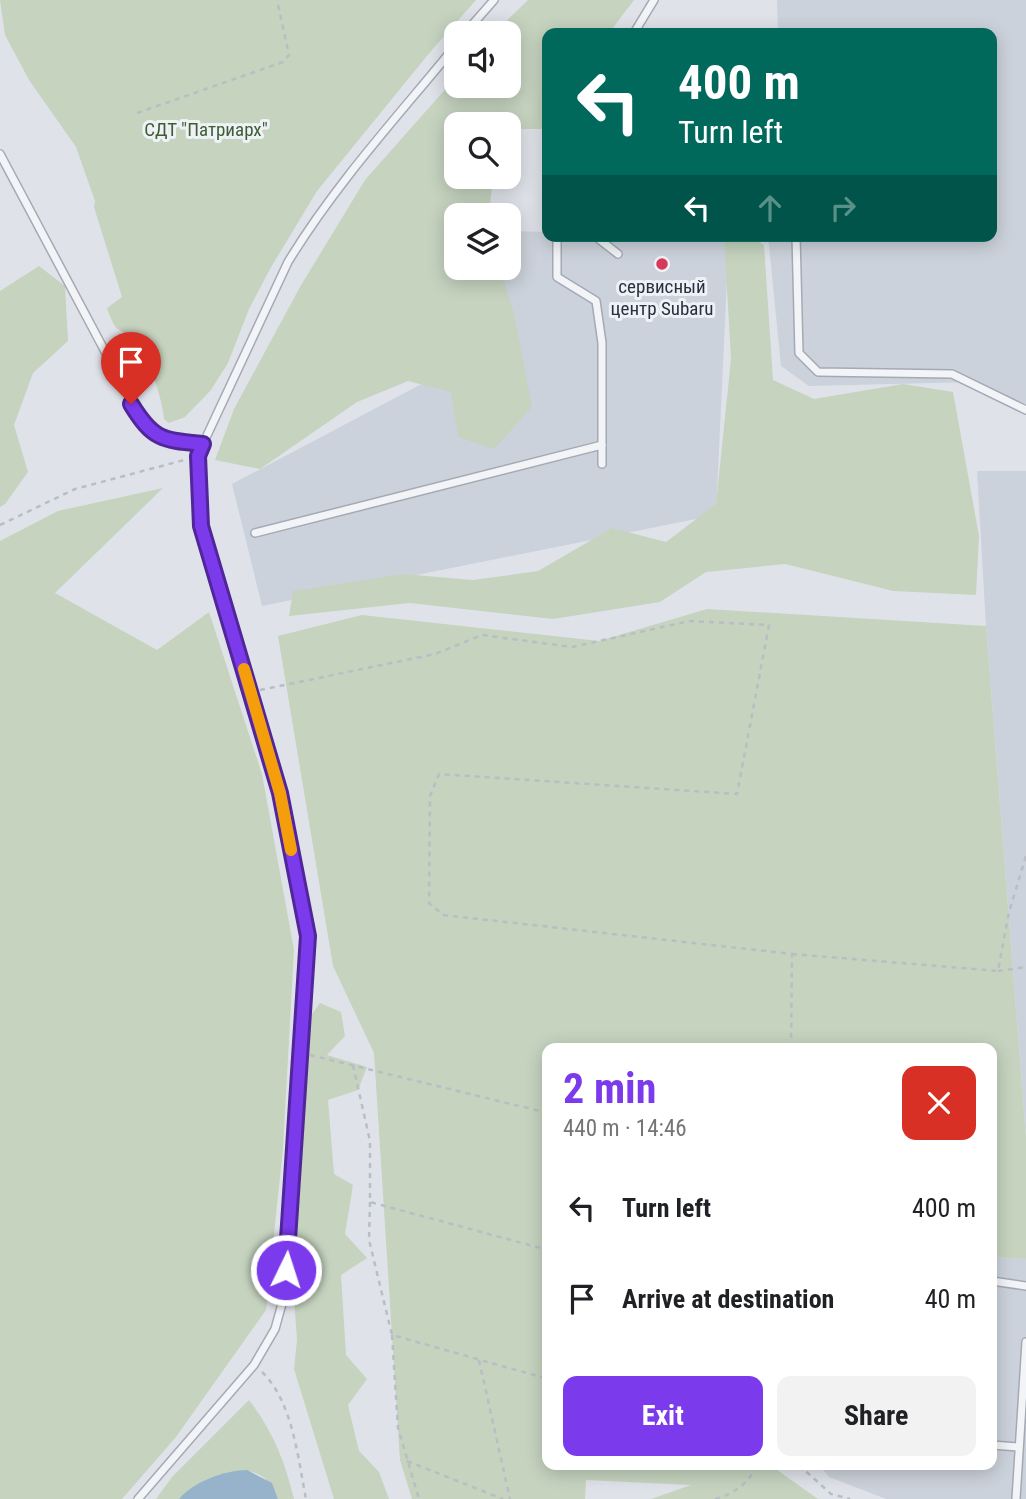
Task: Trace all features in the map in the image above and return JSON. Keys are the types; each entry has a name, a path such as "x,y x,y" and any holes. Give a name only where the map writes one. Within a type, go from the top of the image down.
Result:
{"lane":[{"path":"476,21 494,0"},
{"path":"637,28 654,0"},
{"path":"138,1499 254,1365 275,1329 285,1293 308,936 280,793 201,526 198,456 302,239 323,208 444,60"},
{"path":"0,154 142,422 152,435 164,440 203,444"},
{"path":"557,242 557,277 596,301 602,343 603,464"},
{"path":"603,242 618,254"},
{"path":"796,242 799,353 818,372 952,373 1026,410"},
{"path":"255,533 602,445"},
{"path":"997,1282 1026,1286"},
{"path":"1016,1499 1026,1342"},
{"path":"997,1445 1018,1447"}],"path":[{"path":"137,113 283,62 289,55 288,43 276,0"},
{"path":"0,525 75,489 198,456"},
{"path":"250,693 435,654 482,635 572,647 690,621 769,625 737,794 439,774 430,796 429,903 443,915 792,954 998,971 1026,967"},
{"path":"998,971 1009,912 1026,856"},
{"path":"791,1043 792,954"},
{"path":"300,1053 542,1112"},
{"path":"352,1065 370,1141 369,1240 392,1335 398,1428 419,1499"},
{"path":"370,1202 542,1248"},
{"path":"392,1335 542,1378"},
{"path":"479,1360 510,1499"},
{"path":"254,1365 273,1384 281,1401 306,1499"},
{"path":"407,1461 503,1499"},
{"path":"715,1499 733,1494 755,1470"},
{"path":"805,1470 831,1494 850,1499"}],"shaded area":[{"path":"777,0 1026,0 1026,404 976,382 809,386 781,366 769,242 997,242 997,28 778,28"},
{"path":"521,231 542,232 542,242 729,242 716,515 262,606 232,484 482,352 494,280 521,280"},
{"path":"977,471 1026,471 1026,1138 986,626"},
{"path":"997,1257 1026,1259 1026,1499 886,1499 829,1477 823,1470 997,1470"}],"green space":[{"name":"СДТ \"Патриарх\"","path":"0,0 476,0 457,21 444,21 444,36 317,191 270,269 249,309 228,363 211,390 185,417 169,423 164,419 158,390 144,356 134,341 115,326 110,317 107,308 122,297 94,207 95,201 76,147 29,80 5,35"},
{"path":"528,0 634,0 613,28 542,28 542,129 521,129 521,112 444,112 444,189 492,189 490,203 444,203 444,280 504,280 514,314 532,407 494,449 458,437 451,392 408,381 357,402 260,469 215,460 234,409 300,287 365,180 444,91 444,98 521,98 521,21 506,21"},
{"path":"724,242 760,242 764,245 773,380 814,399 903,384 953,392 979,536 976,595 893,591 785,564 706,572 660,602 553,619 410,603 289,616 293,591 403,574 473,580 538,571 612,528 666,542 716,504 731,359"},
{"path":"39,266 65,286 68,341 33,373 14,425 28,472 0,507 0,291"},
{"path":"163,488 55,593 157,650 209,612 262,774 294,950 283,1148 266,1310 176,1437 122,1499 0,1499 0,541 58,511"},
{"path":"707,609 986,626 1026,1138 1026,1259 997,1257 997,1043 542,1043 542,1470 777,1470 818,1499 651,1499 691,1485 586,1480 585,1499 412,1499 400,1460 374,1053 333,966 278,636 362,615 599,641"},
{"path":"320,1003 341,1012 345,1036 327,1055 367,1067 358,1090 328,1100 334,1174 353,1185 345,1234 367,1258 341,1275 346,1355 367,1379 348,1405 359,1451 379,1472 389,1499 334,1499 294,1369 297,1340 293,1283 309,1018"},
{"path":"249,1400 277,1447 294,1499 278,1499 265,1479 248,1471 239,1471 206,1482 179,1499 156,1499 172,1477"}],"water":[{"path":"247,1470 272,1483 278,1499 179,1499 192,1487 210,1478"}],"slow traffic":[{"path":"244,669 280,793 291,850"}],"place":[{"name":"сервисный центр Subaru","path":"662,264"}],"route":[{"path":"131,404 152,435 164,440 203,444 198,456 201,526 280,793 308,936 295,1170 286,1270"}]}
